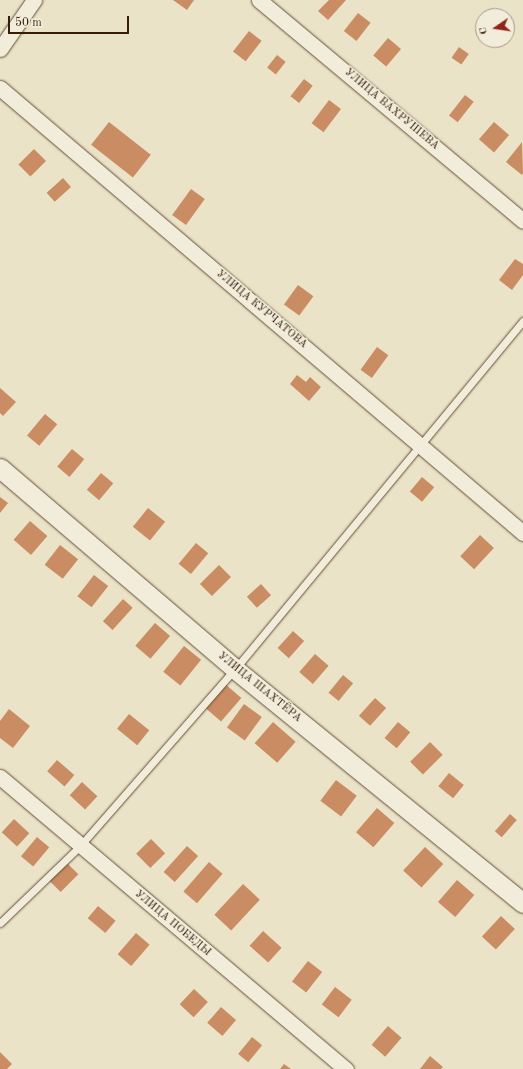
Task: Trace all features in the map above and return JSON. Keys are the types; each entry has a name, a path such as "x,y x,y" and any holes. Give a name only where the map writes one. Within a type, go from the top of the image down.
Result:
{"street":[{"path":"0,49 34,0"},
{"name":"УЛИЦА ВАХРУШЕВА","path":"259,0 523,221"},
{"name":"УЛИЦА КУРЧАТОВА","path":"0,88 523,533"},
{"name":"УЛИЦА ШАХТЁРА","path":"0,468 235,669 523,902"},
{"name":"УЛИЦА ПОБЕДЫ","path":"0,777 79,847 346,1069"}],"lane":[{"path":"0,924 79,847 235,669 421,447 523,321"}],"building":[{"path":"173,0 194,0 187,10"},
{"path":"329,0 346,0 328,20 318,11"},
{"path":"358,13 371,23 356,41 344,31"},
{"path":"249,31 262,41 246,61 233,51"},
{"path":"388,38 401,49 386,67 373,56"},
{"path":"459,47 469,54 461,65 452,58"},
{"path":"277,55 286,62 276,74 267,68"},
{"path":"304,79 313,86 299,103 290,96"},
{"path":"465,95 474,102 458,122 449,115"},
{"path":"329,100 341,109 324,132 312,123"},
{"path":"109,122 151,155 133,177 91,145"},
{"path":"494,122 509,135 494,152 479,139"},
{"path":"522,142 523,173 522,175 506,162"},
{"path":"34,149 46,161 30,177 18,165"},
{"path":"63,178 71,187 55,202 47,193"},
{"path":"191,189 205,199 186,225 172,215"},
{"path":"515,259 523,264 523,275 512,290 499,280"},
{"path":"298,285 313,296 299,316 284,304"},
{"path":"377,347 388,355 372,378 361,370"},
{"path":"297,375 306,382 310,377 321,387 309,401 290,384"},
{"path":"0,388 16,402 3,416 0,413"},
{"path":"45,414 57,424 39,446 27,435"},
{"path":"72,449 84,459 69,477 57,467"},
{"path":"101,473 113,483 99,500 87,490"},
{"path":"422,477 434,487 422,502 410,492"},
{"path":"0,497 8,503 0,513"},
{"path":"148,508 165,522 150,540 133,527"},
{"path":"30,521 47,536 31,555 14,540"},
{"path":"480,535 494,548 474,569 460,556"},
{"path":"196,543 208,553 191,574 179,564"},
{"path":"60,545 78,559 63,579 45,565"},
{"path":"219,565 231,577 212,596 200,584"},
{"path":"94,575 108,586 92,607 77,596"},
{"path":"261,584 271,595 257,608 247,597"},
{"path":"123,599 133,608 113,630 103,621"},
{"path":"155,623 170,636 150,659 135,646"},
{"path":"293,631 304,641 289,658 278,648"},
{"path":"184,646 201,660 180,685 163,672"},
{"path":"315,654 329,666 313,684 299,672"},
{"path":"343,675 353,683 339,701 329,693"},
{"path":"224,683 241,698 221,721 204,706"},
{"path":"375,698 386,708 370,726 359,716"},
{"path":"244,704 262,717 245,740 227,727"},
{"path":"9,709 30,726 13,748 0,738 0,721"},
{"path":"129,714 149,730 137,745 117,729"},
{"path":"273,722 296,742 277,763 255,743"},
{"path":"398,722 410,732 397,748 385,738"},
{"path":"430,742 443,755 423,775 410,762"},
{"path":"57,760 74,775 65,786 47,771"},
{"path":"449,773 464,785 453,798 438,786"},
{"path":"336,780 357,796 341,816 320,801"},
{"path":"82,782 97,796 85,809 70,795"},
{"path":"377,808 394,823 373,847 356,832"},
{"path":"510,814 517,820 502,837 495,831"},
{"path":"14,819 29,833 17,846 2,832"},
{"path":"37,837 49,847 33,866 21,856"},
{"path":"151,839 165,853 150,868 136,854"},
{"path":"187,846 198,856 175,882 164,872"},
{"path":"425,847 443,864 421,887 403,870"},
{"path":"209,862 223,874 197,903 183,891"},
{"path":"67,863 78,874 61,892 49,881"},
{"path":"457,880 474,895 455,917 438,902"},
{"path":"243,884 260,900 231,930 214,915"},
{"path":"98,906 116,921 105,933 88,918"},
{"path":"501,916 515,929 496,949 482,936"},
{"path":"263,931 282,948 268,963 250,946"},
{"path":"136,933 150,945 131,966 118,954"},
{"path":"308,961 322,972 306,993 292,981"},
{"path":"335,987 352,1000 339,1017 322,1005"},
{"path":"194,989 208,1002 194,1017 180,1004"},
{"path":"221,1007 236,1020 222,1036 207,1023"},
{"path":"388,1026 402,1038 385,1057 372,1045"},
{"path":"252,1037 262,1045 248,1062 238,1054"},
{"path":"0,1052 12,1064 7,1069 0,1069"},
{"path":"430,1056 443,1067 441,1069 420,1069"},
{"path":"284,1064 291,1069 280,1069"}]}
